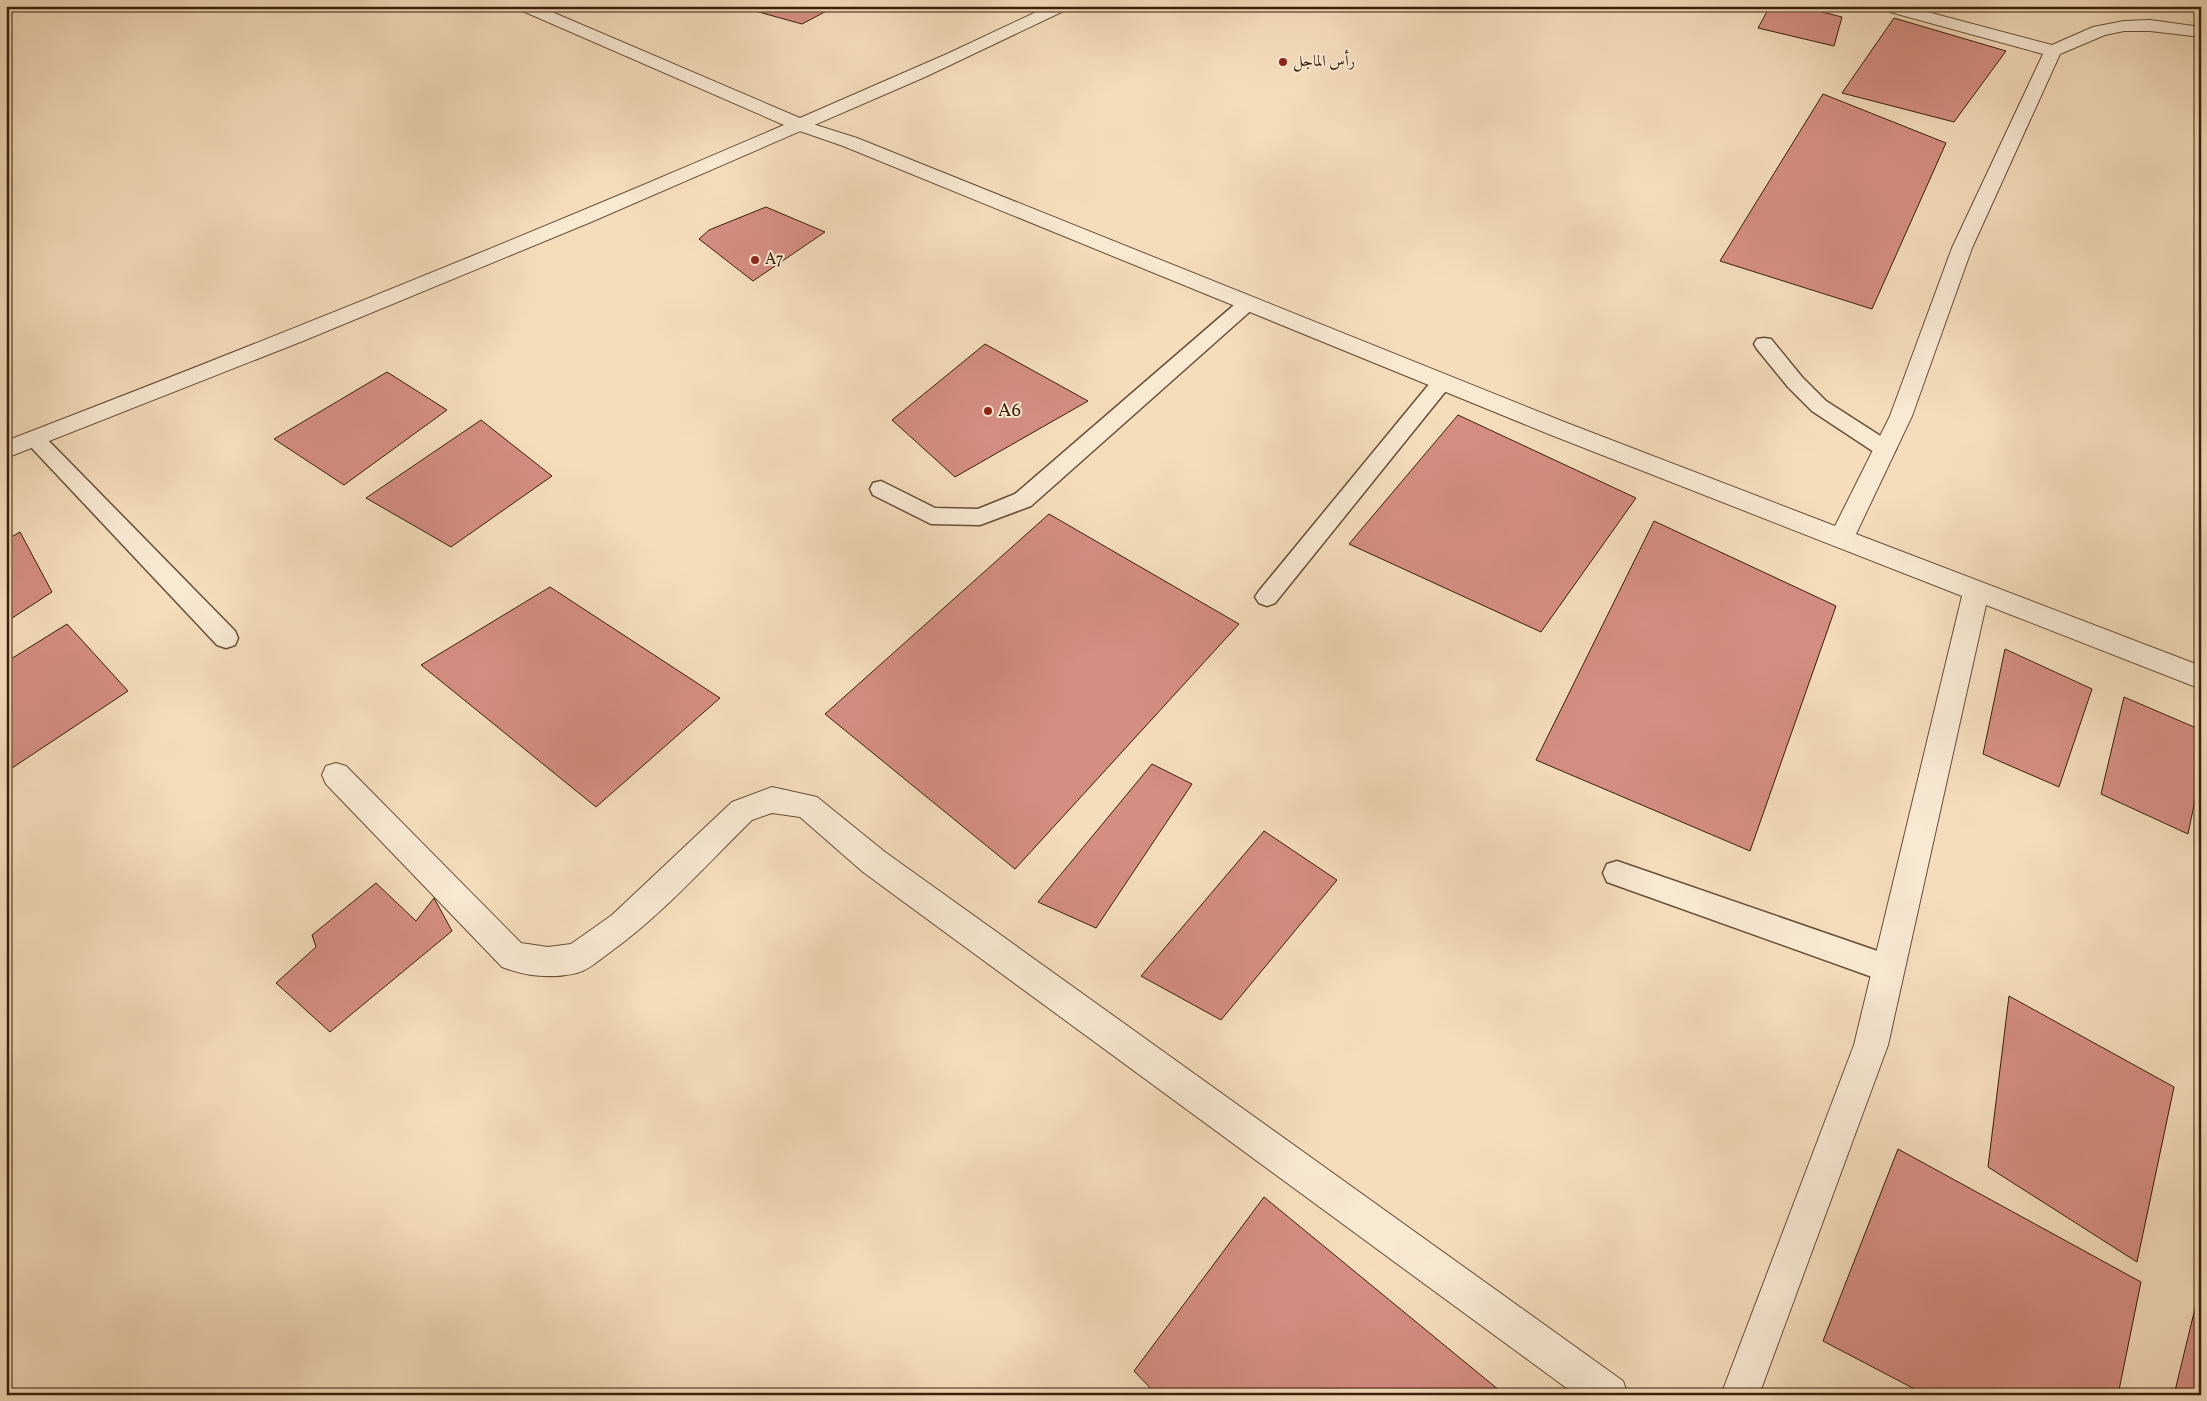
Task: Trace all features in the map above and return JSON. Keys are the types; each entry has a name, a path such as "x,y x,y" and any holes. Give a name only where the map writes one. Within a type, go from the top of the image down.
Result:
{"street":[{"path":"524,6 800,124 850,142 1442,382 2201,678"},
{"path":"6,450 623,202 1001,37 1062,6"},
{"path":"1885,6 2053,52 2101,30 2129,26 2164,26 2201,32"},
{"path":"1842,538 1902,416 1962,248 2053,52"},
{"path":"1740,1395 1871,1045 1976,591"},
{"path":"336,774 513,956 548,962 577,958 623,925 742,811 772,800 807,806 874,862 1609,1395"}],"lane":[{"path":"881,489 931,516 980,517 1023,500 1248,303"},
{"path":"1764,344 1795,382 1819,406 1885,449"},
{"path":"1268,597 1442,382"},
{"path":"34,439 226,638"},
{"path":"1617,873 1889,969"}],"building":[{"path":"737,6 836,6 802,24"},
{"path":"1770,6 1798,6 1842,17 1834,46 1758,28"},
{"path":"1894,18 2006,51 1954,122 1842,93"},
{"path":"1823,94 1946,143 1872,309 1720,261"},
{"name":"A7","path":"766,207 825,232 753,281 699,239 709,230"},
{"name":"A6","path":"985,344 1088,401 955,477 892,420"},
{"path":"387,372 447,410 344,485 274,439"},
{"path":"1458,415 1636,498 1541,632 1349,544"},
{"path":"481,420 552,476 451,547 366,498"},
{"path":"1049,514 1239,624 1015,869 825,714"},
{"path":"1654,521 1836,606 1750,851 1536,760"},
{"path":"20,532 52,592 6,622 6,540"},
{"path":"550,587 720,698 596,807 421,665"},
{"path":"67,624 128,691 6,772 6,662"},
{"path":"2005,649 2092,689 2059,787 1983,754"},
{"path":"2124,697 2201,730 2201,771 2188,834 2101,794"},
{"path":"1152,764 1192,784 1096,928 1038,902"},
{"path":"1264,831 1337,880 1221,1020 1141,976"},
{"path":"376,883 416,921 434,898 452,931 330,1032 276,983 316,947 312,935"},
{"path":"2009,996 2174,1087 2137,1262 1988,1167"},
{"path":"1898,1149 2141,1282 2118,1395 1926,1395 1823,1341"},
{"path":"1264,1197 1505,1395 1157,1395 1134,1371"},
{"path":"2197,1300 2201,1302 2201,1395 2174,1395"}],"place":[{"name":"رأس الماجل","path":"1283,62"},
{"name":"A7","path":"755,260"},
{"name":"A6","path":"988,411"}]}
